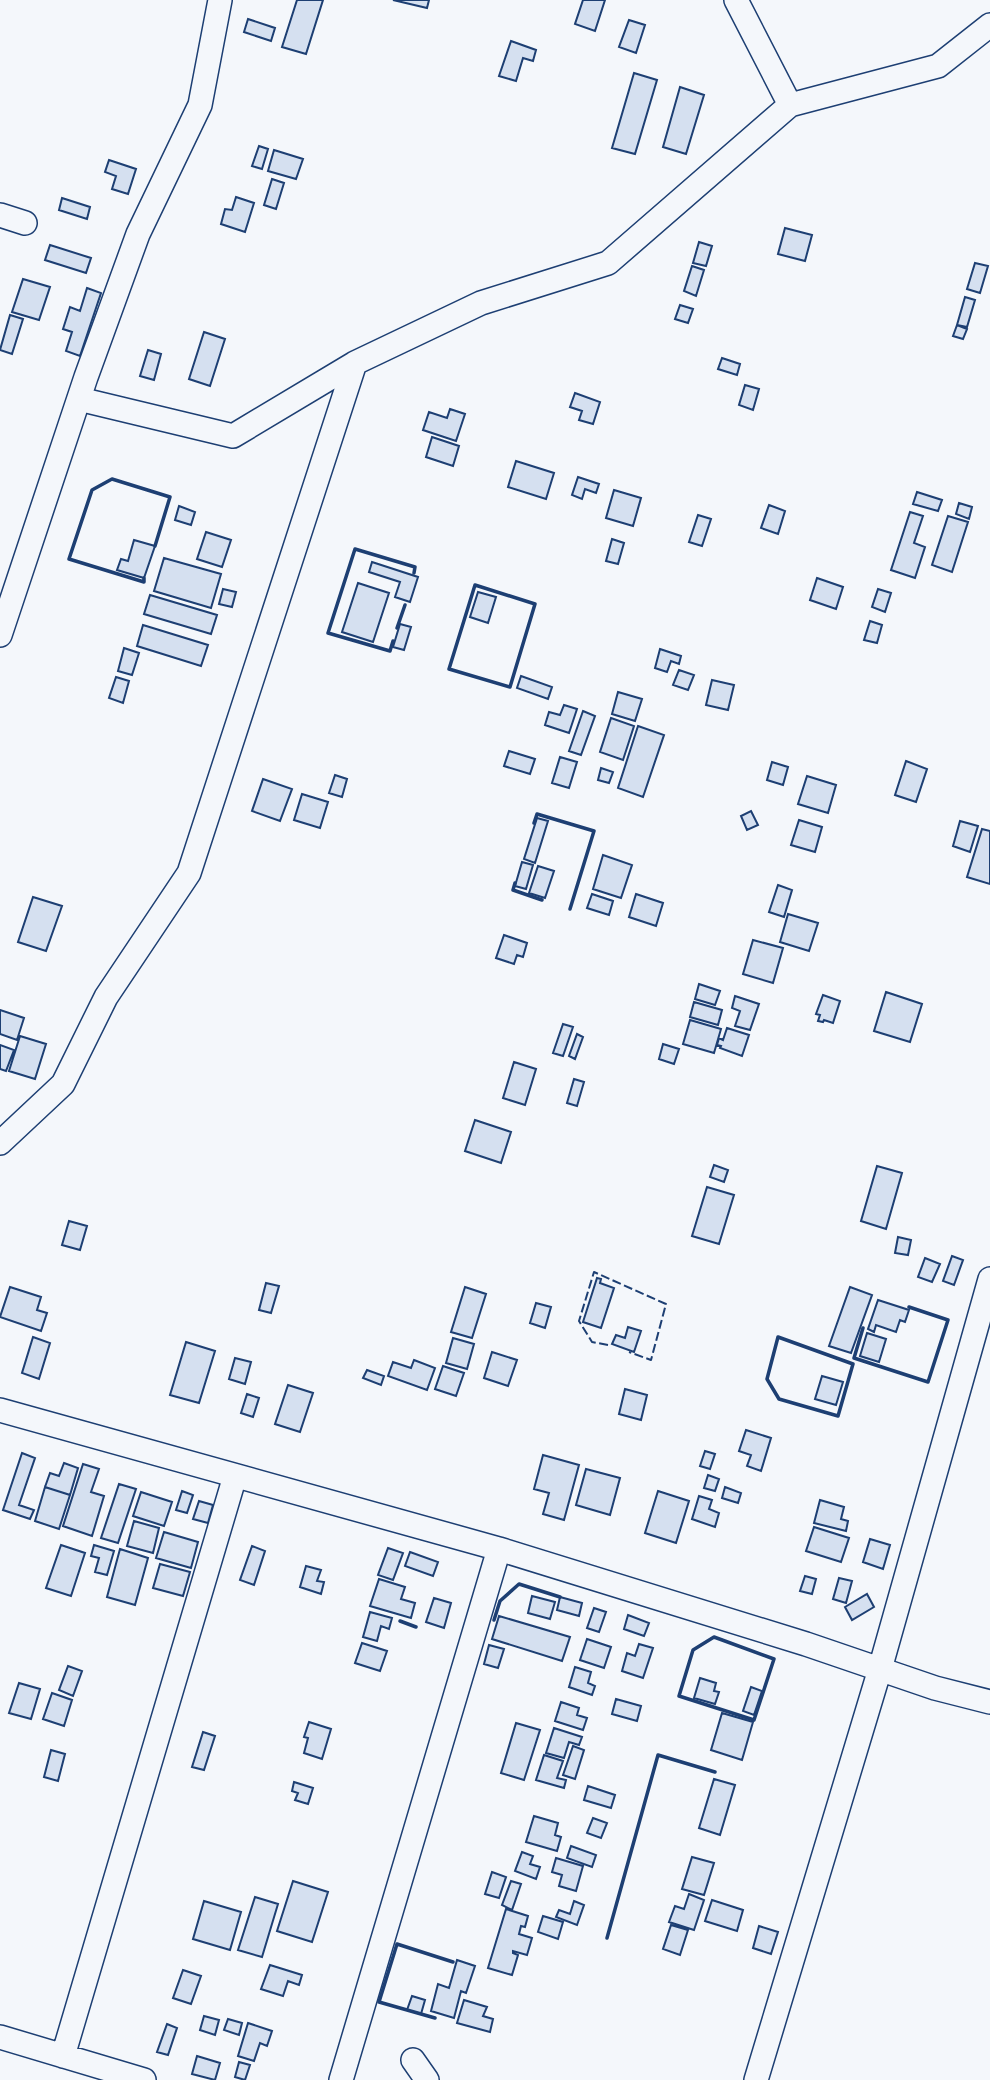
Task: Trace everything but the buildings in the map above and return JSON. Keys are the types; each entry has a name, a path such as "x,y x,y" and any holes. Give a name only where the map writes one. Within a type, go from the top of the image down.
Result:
{"street":[{"path":"0,635 138,234 200,105 220,0"},
{"path":"736,0 790,106"},
{"path":"79,399 233,436 355,363 481,303 608,263 790,106 938,66 990,25"},
{"path":"0,215 25,223"},
{"path":"0,1143 63,1084 106,997 189,873 355,363"},
{"path":"756,2080 880,1669 990,1283"},
{"path":"0,1410 499,1549 793,1639 935,1688 990,1702"},
{"path":"63,2056 235,1476"},
{"path":"341,2080 499,1549"},
{"path":"0,2037 144,2080"},
{"path":"413,2060 427,2080"}],"fence":[{"path":"608,1345 592,1342 579,1321 594,1272 666,1304 651,1360 629,1352"}],"wall":[{"path":"144,578 144,582 69,559 92,490 112,479 170,497 155,546"},
{"path":"393,641 390,651 328,633 355,549 415,567 414,573"},
{"path":"475,585 535,604 510,687 449,669 475,585"},
{"path":"397,628 405,605"},
{"path":"534,823 537,814 594,831 570,909"},
{"path":"515,883 513,890 542,900"},
{"path":"863,1328 854,1358 928,1382 948,1320 909,1307"},
{"path":"778,1337 853,1364 838,1416 779,1399 767,1379 778,1337"},
{"path":"494,1620 500,1601 519,1584 560,1597"},
{"path":"400,1621 416,1627"},
{"path":"714,1637 774,1659 754,1720 679,1696 693,1650 714,1637"},
{"path":"607,1938 658,1755 715,1772"},
{"path":"435,2018 379,2002 397,1944 453,1962"}]}
